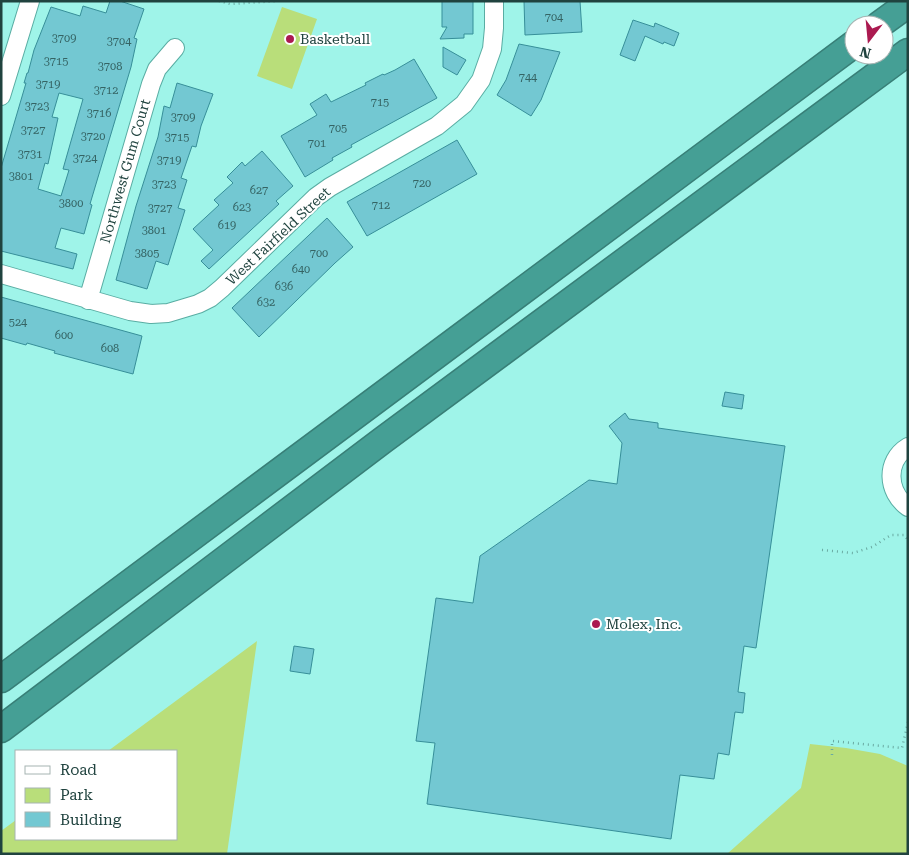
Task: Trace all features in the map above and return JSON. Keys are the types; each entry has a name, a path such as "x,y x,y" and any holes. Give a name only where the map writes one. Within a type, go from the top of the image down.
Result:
{"highway":[{"path":"893,15 908,4"},
{"path":"1,678 844,51"},
{"path":"1,729 383,440 908,52"}],"street":[{"path":"1,96 30,1"},
{"name":"West Fairfield Street","path":"1,274 88,300 150,314 168,313 184,309 210,298 316,197 330,187 437,126 464,104 481,80 492,49 494,1"},
{"name":"Northwest Gum Court","path":"88,300 151,84 157,69 174,48"},
{"path":"908,447 896,459 892,470 891,482 894,493 908,507"}],"path":[{"path":"219,1 230,4 278,1"},
{"path":"822,550 853,554 872,547 891,535 904,535 908,540"},
{"path":"902,748 908,722"},
{"path":"832,755 832,741 908,748"}],"green space":[{"name":"Basketball","path":"282,7 317,19 292,89 257,76"},
{"path":"257,641 227,854 1,854 1,831 15,821 15,840 178,840 178,750 109,750"},
{"path":"810,744 880,754 908,766 908,854 727,854 801,788"}],"building":[{"path":"110,1 120,1 144,9 134,38 137,39 131,67 90,204 92,205 84,234 61,228 55,248 77,254 73,269 1,251 1,168 34,50 51,7 80,16 83,6 106,13","holes":["59,93 83,99 63,169 69,170 61,196 38,189 45,163 48,164 58,118 52,117"]},
{"path":"442,1 473,1 473,34 464,34 464,38 440,39 447,27 442,27"},
{"path":"524,1 580,1 582,32 525,35"},
{"path":"633,20 654,27 655,23 679,33 674,46 664,42 663,44 645,36 635,61 620,55"},
{"path":"519,44 560,52 541,100 531,116 497,95 506,80"},
{"path":"443,47 466,60 457,75 443,67"},
{"path":"414,59 437,98 351,145 352,147 305,177 281,136 317,115 310,104 326,94 331,102"},
{"path":"177,83 213,94 201,126 196,147 192,146 181,178 187,180 178,208 185,210 168,265 156,261 147,289 116,280 136,206 158,137 164,106 170,108"},
{"path":"457,140 477,174 367,236 347,202"},
{"path":"262,151 293,186 276,201 279,204 209,269 201,261 213,250 193,229 219,205 214,200 233,183 227,177 242,162 245,166"},
{"path":"327,218 353,247 259,337 232,308"},
{"path":"1,297 142,336 133,374 54,353 55,351 27,343 26,345 1,338"},
{"path":"725,392 744,395 742,409 722,406"},
{"name":"Molex, Inc.","path":"625,413 629,419 658,423 658,428 785,446 756,648 744,646 738,692 745,693 743,713 735,712 729,755 718,753 714,779 680,775 671,839 427,804 435,743 416,741 436,598 473,603 480,556 589,480 617,484 622,443 609,426"},
{"path":"294,646 314,649 310,674 290,671"}],"place":[{"name":"Basketball","path":"290,39"},
{"name":"Molex, Inc.","path":"596,624"}]}
